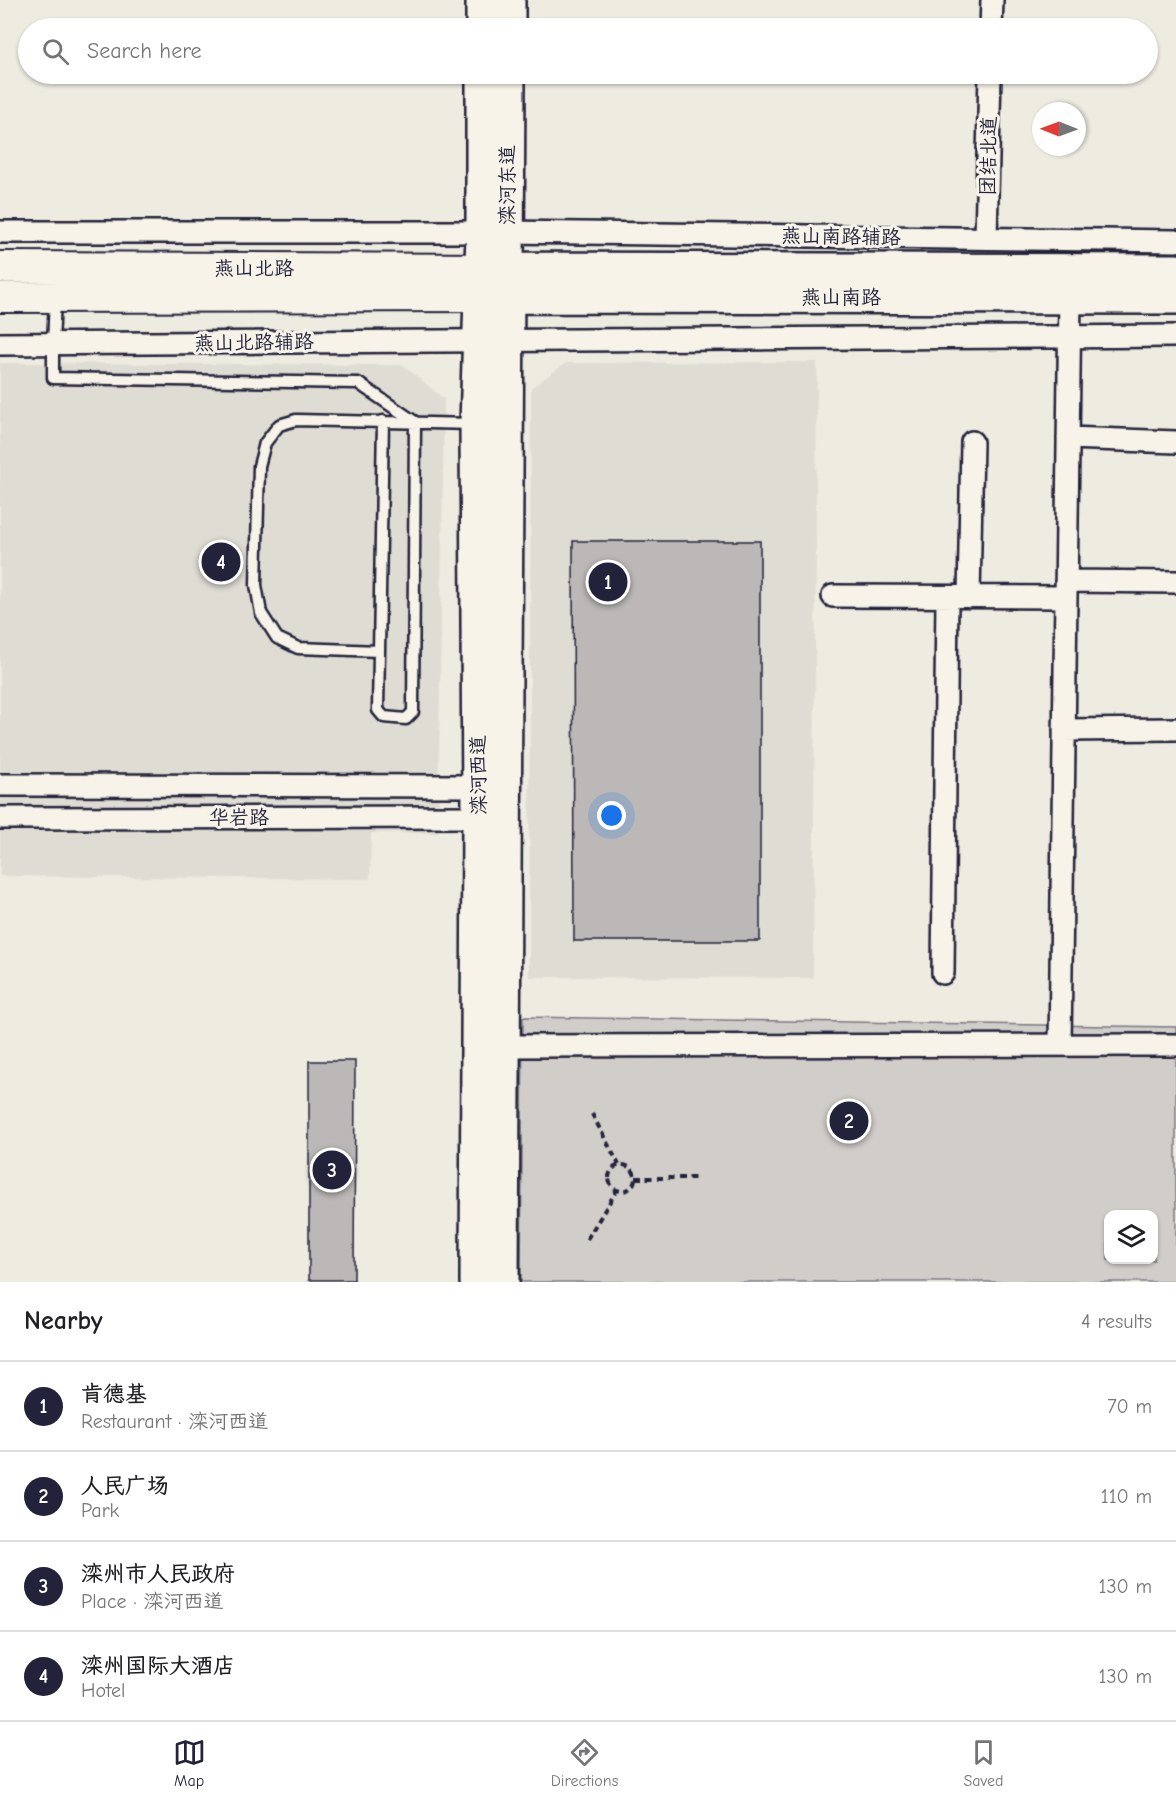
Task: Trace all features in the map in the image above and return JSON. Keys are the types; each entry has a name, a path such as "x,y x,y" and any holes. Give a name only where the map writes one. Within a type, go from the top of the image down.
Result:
{"main road":[{"path":"483,0 483,18"},
{"path":"508,0 508,18"},
{"name":"滦河东道","path":"484,84 495,233"},
{"name":"滦河东道","path":"494,282 495,233 507,84"},
{"name":"燕山北路","path":"0,267 494,282"},
{"name":"燕山南路","path":"494,282 1176,271"},
{"name":"燕山北路","path":"0,297 494,282"},
{"name":"燕山南路","path":"494,282 1070,297 1176,297"},
{"name":"滦河西道","path":"494,282 504,1046 502,1282"},
{"name":"滦河西道","path":"477,1282 477,424 493,340"}],"street":[{"path":"991,18 992,0"},
{"name":"团结北道","path":"986,238 990,84"},
{"path":"0,232 495,233"},
{"name":"燕山南路辅路","path":"495,233 1176,241"},
{"path":"1060,1045 1070,297"},
{"path":"493,340 1176,336"},
{"name":"燕山北路辅路","path":"0,344 493,340"},
{"path":"1068,438 1176,442"},
{"path":"969,597 972,442"},
{"path":"833,596 969,597 1176,582"},
{"path":"943,973 947,597"},
{"path":"1064,730 1176,729"},
{"name":"华岩路","path":"0,784 478,802"},
{"name":"华岩路","path":"0,818 478,802"},
{"path":"504,1046 1176,1045"}],"lane":[{"path":"55,297 52,344 54,378 358,383 416,422"},
{"path":"379,651 298,648 277,638 261,613 256,585 259,466 265,443 279,425 296,420 477,424"},
{"path":"383,421 378,710 384,717 406,719 413,712 416,422"}],"path":[{"path":"592,1114 619,1165"},
{"path":"619,1165 630,1167 636,1178 630,1189 621,1191 616,1190 610,1184 609,1175 613,1167 619,1165"},
{"path":"636,1178 697,1178"},
{"path":"587,1239 616,1190"}],"shaded area":[{"path":"817,362 813,978 529,977 531,388 566,363"},
{"path":"0,363 403,365 444,399 438,833 371,833 370,879 0,876"},
{"path":"523,1017 1176,1027 1176,1282 521,1282"}],"building":[{"path":"573,541 760,541 760,941 574,941"},
{"path":"309,1061 355,1061 354,1280 309,1280"}],"place":[{"name":"滦州国际大酒店","path":"221,562"},
{"name":"肯德基","path":"608,582"},
{"name":"人民广场","path":"849,1121"},
{"name":"滦州市人民政府","path":"332,1170"}]}
